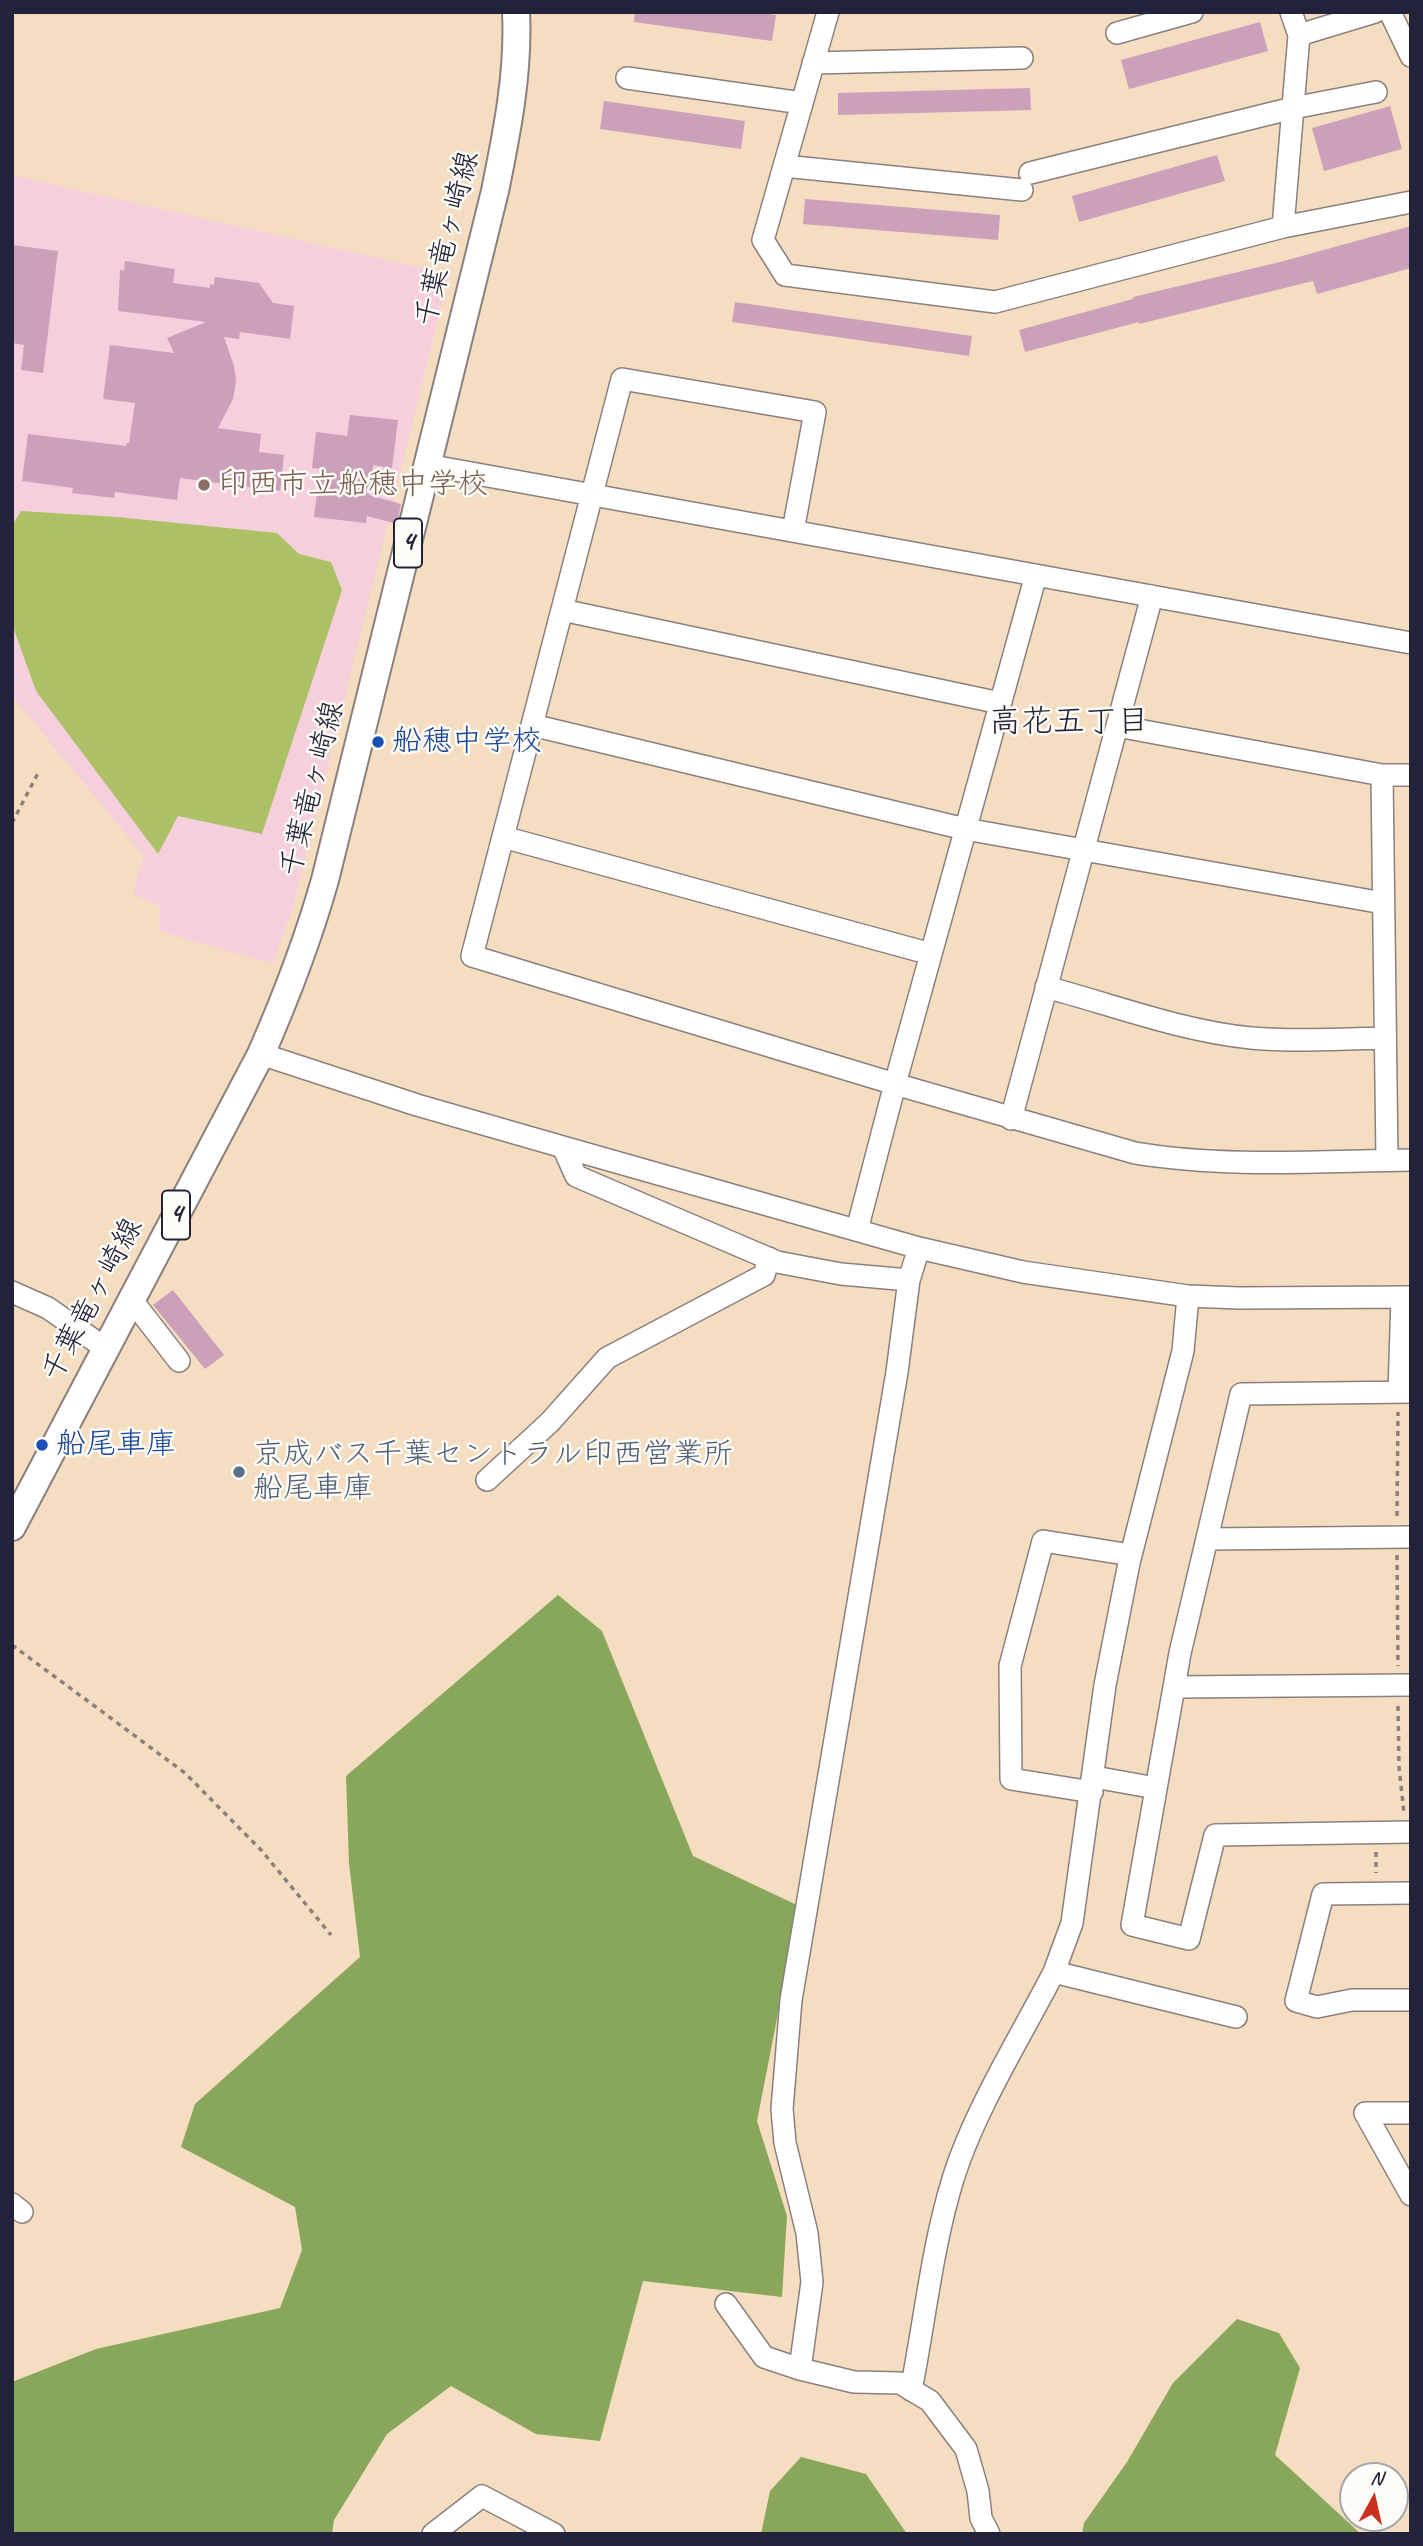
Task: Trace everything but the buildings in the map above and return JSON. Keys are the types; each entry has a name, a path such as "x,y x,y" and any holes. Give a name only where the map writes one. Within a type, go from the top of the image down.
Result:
{"main road":[{"name":"千葉竜ヶ崎線","path":"12,1527 261,1054 293,980 325,880 495,191 508,132 514,76 516,12"}],"street":[{"path":"828,12 763,240 785,275 995,302 1283,227 1411,202"},
{"path":"1117,33 1192,12"},
{"path":"1283,227 1299,35 1292,12"},
{"path":"1299,35 1375,12"},
{"path":"1390,12 1411,56"},
{"path":"813,63 1022,58"},
{"path":"627,78 802,103"},
{"path":"784,166 1026,181 1293,108 1376,92"},
{"path":"793,531 815,412 622,379 472,957 1120,1150 1168,1159 1241,1163 1411,1160"},
{"path":"427,465 1411,643"},
{"path":"857,1230 1036,575"},
{"path":"1011,1119 1152,596"},
{"path":"562,610 1000,703"},
{"path":"532,726 965,829 1383,903"},
{"path":"1117,726 1382,775 1411,775"},
{"path":"1382,775 1387,1160"},
{"path":"503,837 931,954"},
{"path":"1046,987 1174,1022 1234,1035 1298,1040 1385,1038"},
{"path":"261,1054 417,1105 563,1147 919,1248 1023,1272 1188,1296 1406,1297 1405,1392 1241,1394 1174,1687 1132,1925 1189,1940 1215,1835 1409,1832"},
{"path":"563,1147 576,1176 777,1262 841,1274 909,1280"},
{"path":"800,2369 813,2282 807,2233 785,2143 782,2109 791,2000 897,1372 909,1280 919,1248"},
{"path":"486,1480 551,1422 607,1357 764,1275 769,1258"},
{"path":"12,1292 48,1308 105,1348"},
{"path":"912,2390 938,2239 953,2178 980,2114 1054,1972 1072,1923 1105,1685 1131,1555 1184,1350 1188,1296"},
{"path":"131,1299 179,1360"},
{"path":"1207,1539 1404,1537"},
{"path":"1131,1555 1043,1541 1010,1666 1011,1779 1156,1787"},
{"path":"1174,1687 1404,1685"},
{"path":"1411,1893 1323,1894 1296,2001 1317,2007 1352,2000 1411,2000"},
{"path":"1054,1972 1236,2017"},
{"path":"1411,2113 1365,2113 1411,2196"},
{"path":"726,2304 764,2357 854,2382 901,2383 930,2401 966,2449 978,2491 981,2518 989,2534"},
{"path":"433,2534 482,2496 554,2534"}],"path":[{"path":"12,823 38,773"},
{"path":"1405,1392 1404,1685 1399,1767 1409,1832"},
{"path":"12,1645 185,1773 262,1851 331,1934"},
{"path":"1376,1833 1377,1894"}],"shaded area":[{"name":"印西市立船穂中学校","path":"12,175 449,274 294,903 273,964 159,931 160,906 133,894 144,856 12,696"}],"green space":[{"path":"21,511 117,517 277,533 299,554 331,562 342,590 262,834 178,816 158,854 36,691 12,624 12,526"},
{"path":"558,1595 602,1631 693,1856 799,1906 757,2121 787,2216 782,2297 643,2281 600,2441 536,2434 451,2386 387,2434 334,2520 332,2534 12,2534 12,2382 96,2349 280,2308 302,2250 295,2207 181,2147 195,2104 360,1957 349,1863 346,1776"},
{"path":"1237,2319 1279,2333 1300,2368 1275,2455 1339,2514 1339,2532 1361,2534 1082,2534 1084,2523 1127,2462 1173,2383"},
{"path":"801,2457 866,2474 907,2534 761,2534 770,2491"}],"place":[{"name":"印西市立船穂中学校","path":"204,485"},
{"name":"船穂中学校","path":"378,742"},
{"name":"船尾車庫","path":"42,1445"},
{"name":"京成バス千葉セントラル印西営業所 船尾車庫","path":"239,1472"}],"district":[{"name":"高花五丁目","path":"1069,723"}]}
